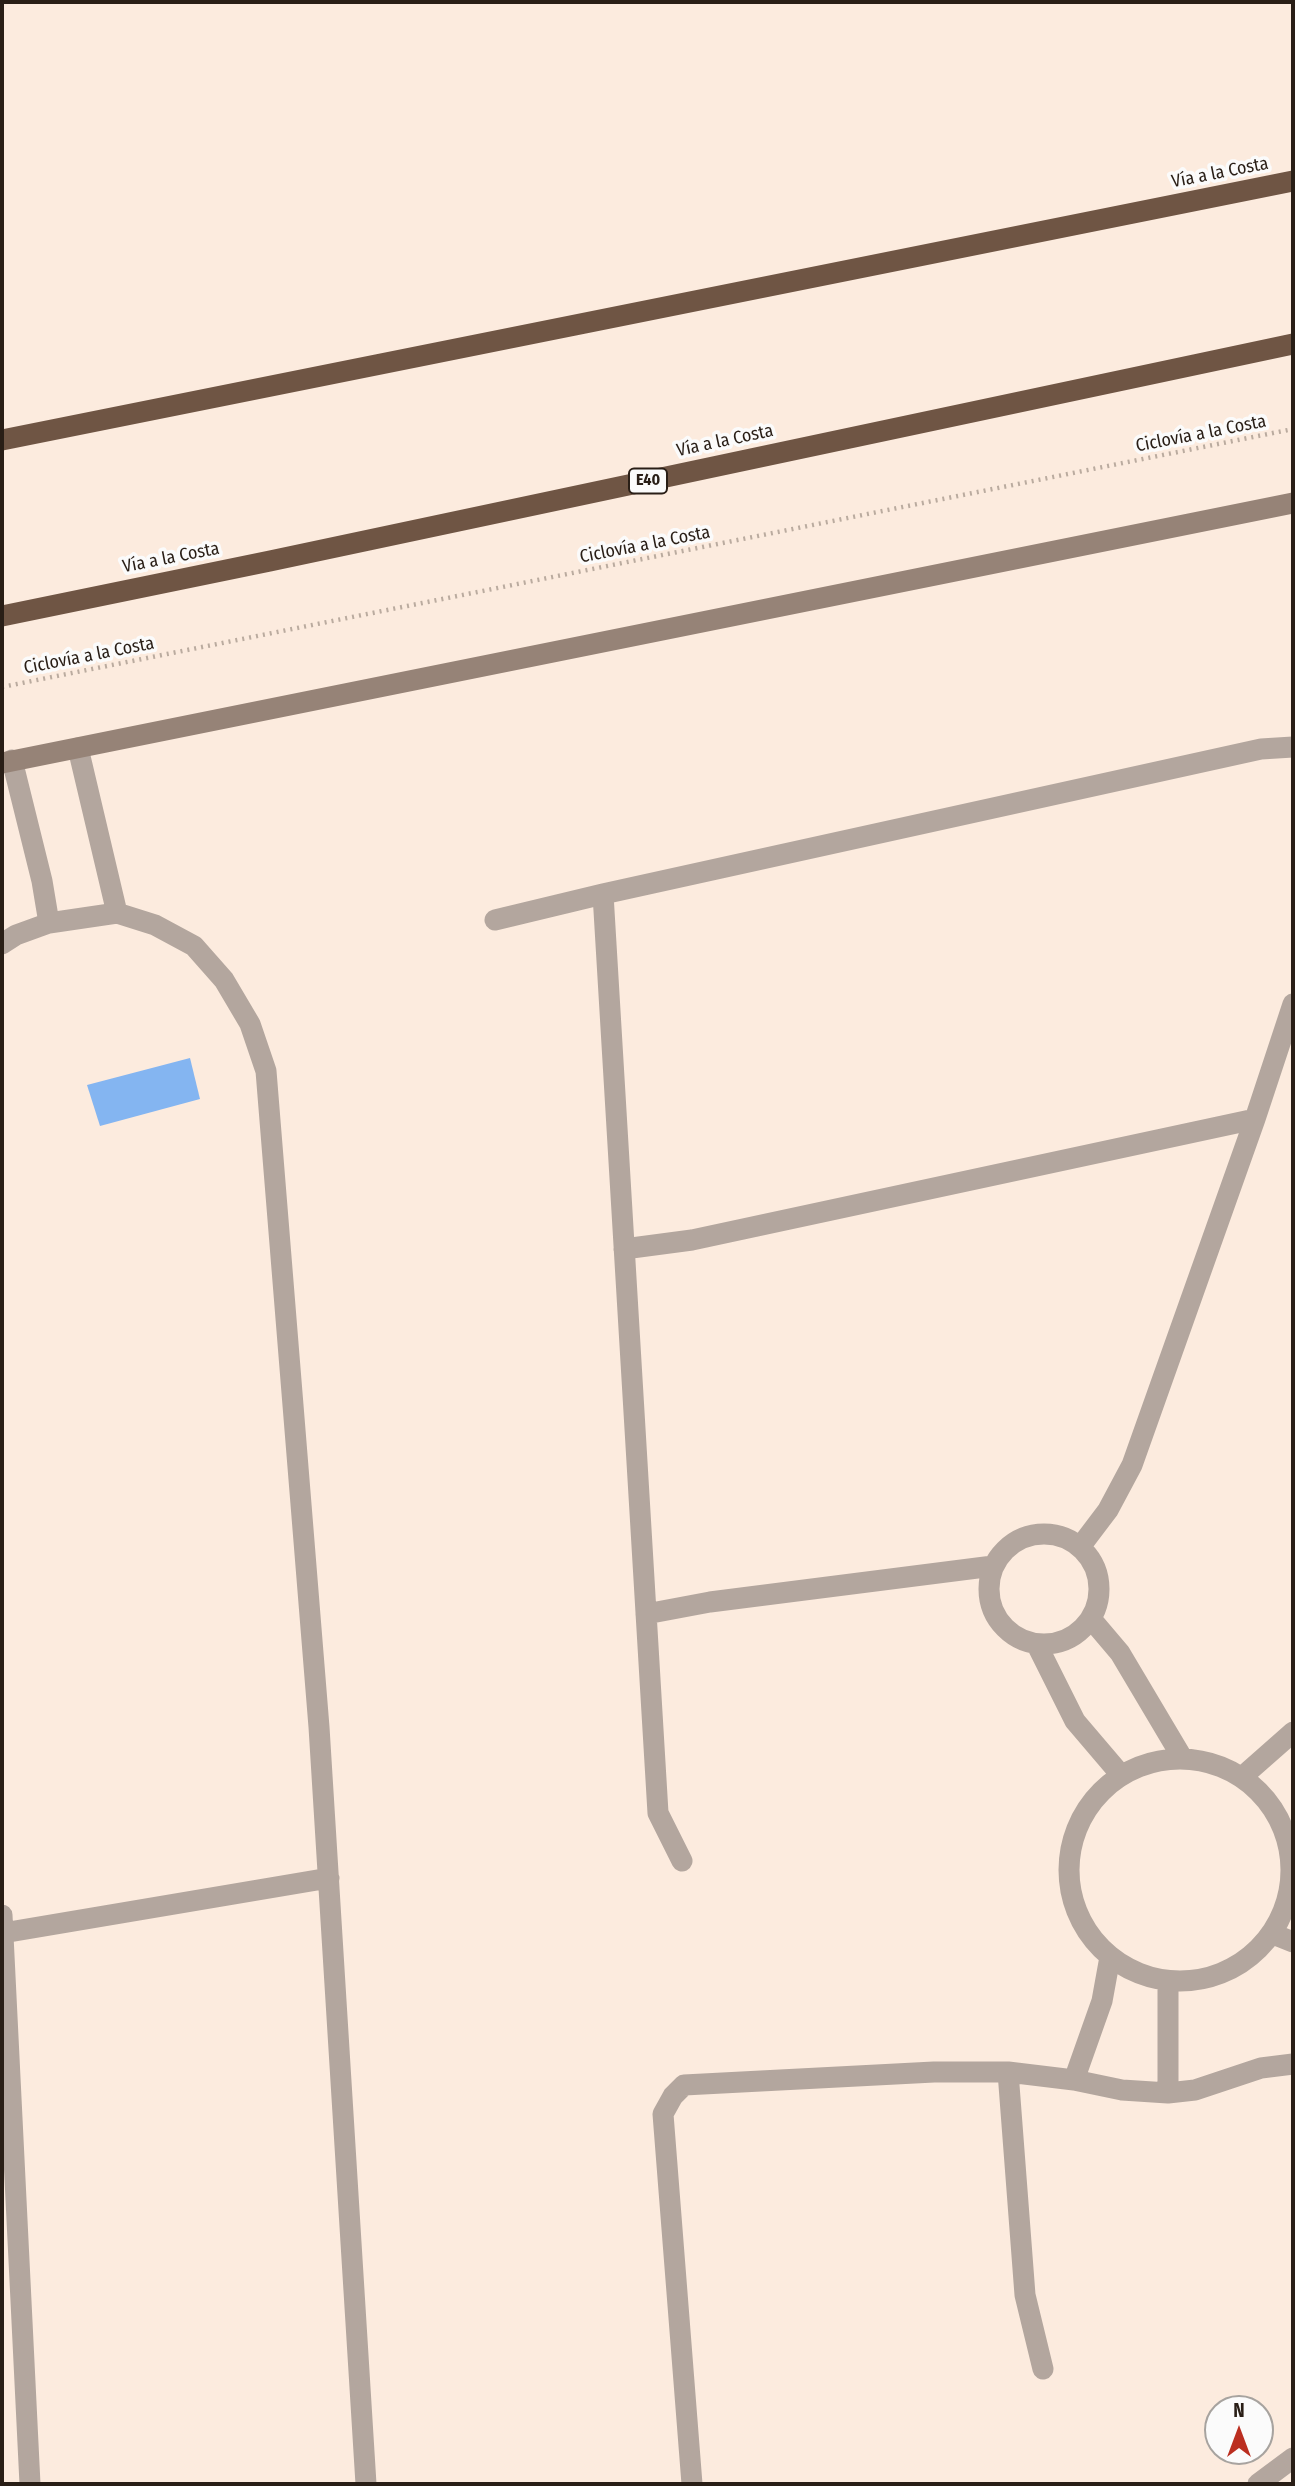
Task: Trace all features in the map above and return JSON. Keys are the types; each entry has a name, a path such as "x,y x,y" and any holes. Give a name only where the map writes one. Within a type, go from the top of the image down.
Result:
{"highway":[{"name":"Vía a la Costa","path":"2,440 1293,181"},
{"name":"Vía a la Costa","path":"2,616 1293,344"}],"street":[{"path":"49,923 42,881 7,762 1293,503"},
{"path":"495,920 1261,749 1293,747"},
{"path":"78,748 117,913"},
{"path":"603,894 658,1813 682,1861"},
{"path":"2,944 16,935 49,923 117,913 143,920 194,946 224,980 250,1024 266,1071 318,1714 366,2484"},
{"path":"1080,1547 1108,1510 1132,1465 1293,1004"},
{"path":"624,1249 692,1240 1255,1119"},
{"path":"1032,1535 1058,1535 1080,1547 1093,1563 1100,1581 1099,1601 1091,1620 1077,1634 1058,1643 1037,1645 1013,1636 995,1617 988,1591 993,1566 1009,1546 1032,1535"},
{"path":"646,1614 710,1602 993,1566"},
{"path":"1091,1620 1120,1653 1184,1759"},
{"path":"1037,1645 1075,1721 1121,1775"},
{"path":"1242,1777 1293,1732"},
{"path":"1184,1759 1214,1764 1242,1777 1262,1794 1291,1837 1293,1884 1285,1910 1273,1934 1252,1956 1227,1971 1198,1980 1168,1981 1138,1973 1110,1957 1086,1931 1072,1899 1068,1864 1075,1829 1094,1799 1121,1775 1151,1763 1184,1759"},
{"path":"30,2484 2,1924 329,1878"},
{"path":"1273,1934 1293,1942"},
{"path":"1074,2080 1102,2001 1110,1957"},
{"path":"1168,1981 1168,2093"},
{"path":"692,2484 663,2114 673,2096 684,2085 934,2072 1008,2072 1074,2080 1122,2090 1168,2093 1195,2090 1261,2068 1293,2064"},
{"path":"1008,2072 1025,2295 1043,2369"},
{"path":"1258,2484 1293,2458"}],"path":[{"name":"Ciclovía a la Costa","path":"2,687 1293,429"}],"water":[{"path":"190,1058 200,1099 100,1126 87,1085"}]}
